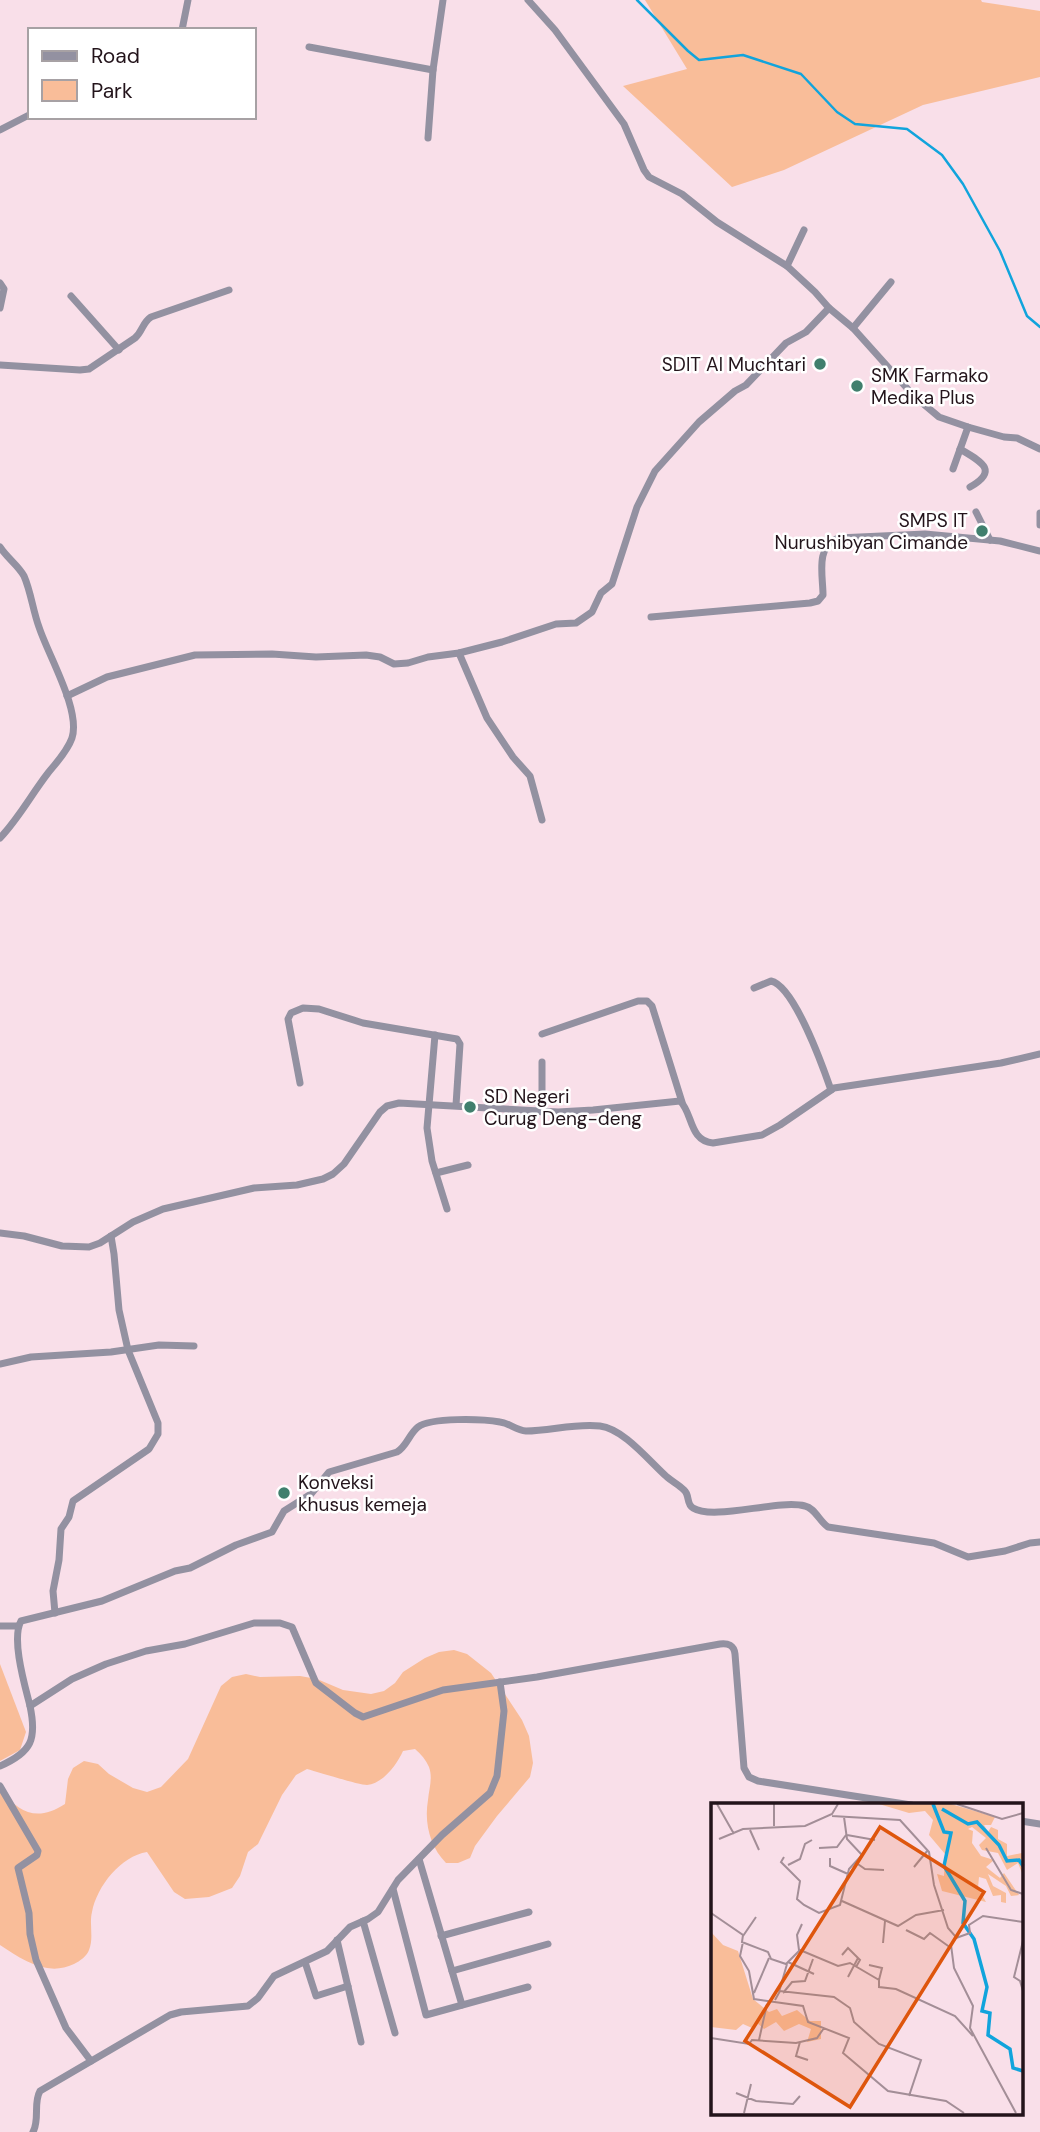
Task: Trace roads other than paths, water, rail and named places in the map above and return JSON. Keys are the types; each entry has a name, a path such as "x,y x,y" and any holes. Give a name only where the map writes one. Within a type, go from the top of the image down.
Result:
{"street":[{"path":"182,28 188,0"},
{"path":"428,138 433,70 443,0"},
{"path":"528,0 555,30 624,124 649,177 682,194 718,222 787,266 853,328 914,396 939,417 1004,438 1017,439 1040,449"},
{"path":"309,47 433,70"},
{"path":"0,130 28,116"},
{"path":"787,266 804,230"},
{"path":"853,328 891,282"},
{"path":"0,283 4,289 0,308"},
{"path":"0,365 89,369 139,335 143,324 151,317 229,290"},
{"path":"71,296 119,350"},
{"path":"67,696 107,677 195,655 366,655 380,657 394,664 408,663 502,642 556,624 576,623 592,612 601,593 612,584 637,507 656,471 699,422 746,385 786,343 806,332 829,308"},
{"path":"953,468 968,427"},
{"path":"960,449 979,460 986,472 981,481 970,487"},
{"path":"976,512 990,540"},
{"path":"1040,513 1040,525"},
{"path":"651,617 818,601 824,595 824,549 828,543 838,538 925,534 990,540 1040,551"},
{"path":"0,547 23,576 41,632 67,696 73,724 69,744 31,800 0,838"},
{"path":"459,653 487,718 513,757 530,776 542,820"},
{"path":"754,988 771,981 783,987 808,1032 831,1090"},
{"path":"542,1034 638,1001 647,1001 652,1006 682,1102 697,1135 703,1141 713,1143 762,1135 831,1090 854,1083 1001,1063 1040,1054"},
{"path":"300,1083 288,1019 291,1013 303,1007 393,1029 457,1039 460,1044 456,1105"},
{"path":"435,1035 426,1128 447,1209"},
{"path":"542,1062 542,1112"},
{"path":"0,1233 83,1248 95,1245 144,1217 173,1206 254,1188 296,1185 323,1179 344,1164 371,1122 383,1109 399,1103 542,1112 682,1102"},
{"path":"436,1174 468,1165"},
{"path":"55,1613 52,1591 59,1560 61,1529 69,1517 73,1501 141,1455 153,1444 158,1434 155,1414 128,1350 111,1236"},
{"path":"0,1364 31,1357 128,1350 168,1344 194,1346"},
{"path":"0,1766 23,1753 31,1740 34,1727 20,1659 18,1626 21,1621 102,1601 174,1571 190,1568 236,1545 272,1532 285,1511 313,1492 329,1472 397,1452 404,1447 418,1427 438,1420 502,1422 526,1431 587,1425 609,1428 628,1440 686,1491 690,1505 695,1509 721,1512 784,1505 806,1506 828,1527 934,1543 968,1557 1040,1542"},
{"path":"30,1706 72,1679 106,1664 146,1651 185,1644 261,1623 284,1624 292,1628 316,1683 363,1717 432,1693 729,1644 735,1654 744,1763 749,1777 782,1785 898,1803"},
{"path":"0,1626 18,1626"},
{"path":"33,2132 37,2118 38,2093 170,2015 248,2006 258,1998 274,1976 327,1951 350,1927 378,1912 398,1880 449,1828 483,1801 494,1786 504,1711 500,1682"},
{"path":"0,1786 38,1851 37,1856 18,1868 29,1913 32,1947 49,1993 66,2028 91,2061"},
{"path":"419,1859 462,2005"},
{"path":"393,1889 426,2015 528,1987"},
{"path":"441,1937 529,1912"},
{"path":"363,1921 395,2033"},
{"path":"337,1940 361,2042"},
{"path":"452,1971 548,1944"},
{"path":"305,1962 316,1996 348,1986"}],"waterway":[{"path":"637,0 699,60 743,55 801,74 837,112 855,124 907,129 942,155 963,184 1000,251 1027,316 1040,327"}],"place":[{"name":"SDIT Al Muchtari","path":"820,364"},
{"name":"SMK Farmako Medika Plus","path":"857,386"},
{"name":"SMPS IT Nurushibyan Cimande","path":"982,531"},
{"name":"SD Negeri Curug Deng-deng","path":"470,1107"},
{"name":"Konveksi khusus kemeja","path":"284,1493"}]}
